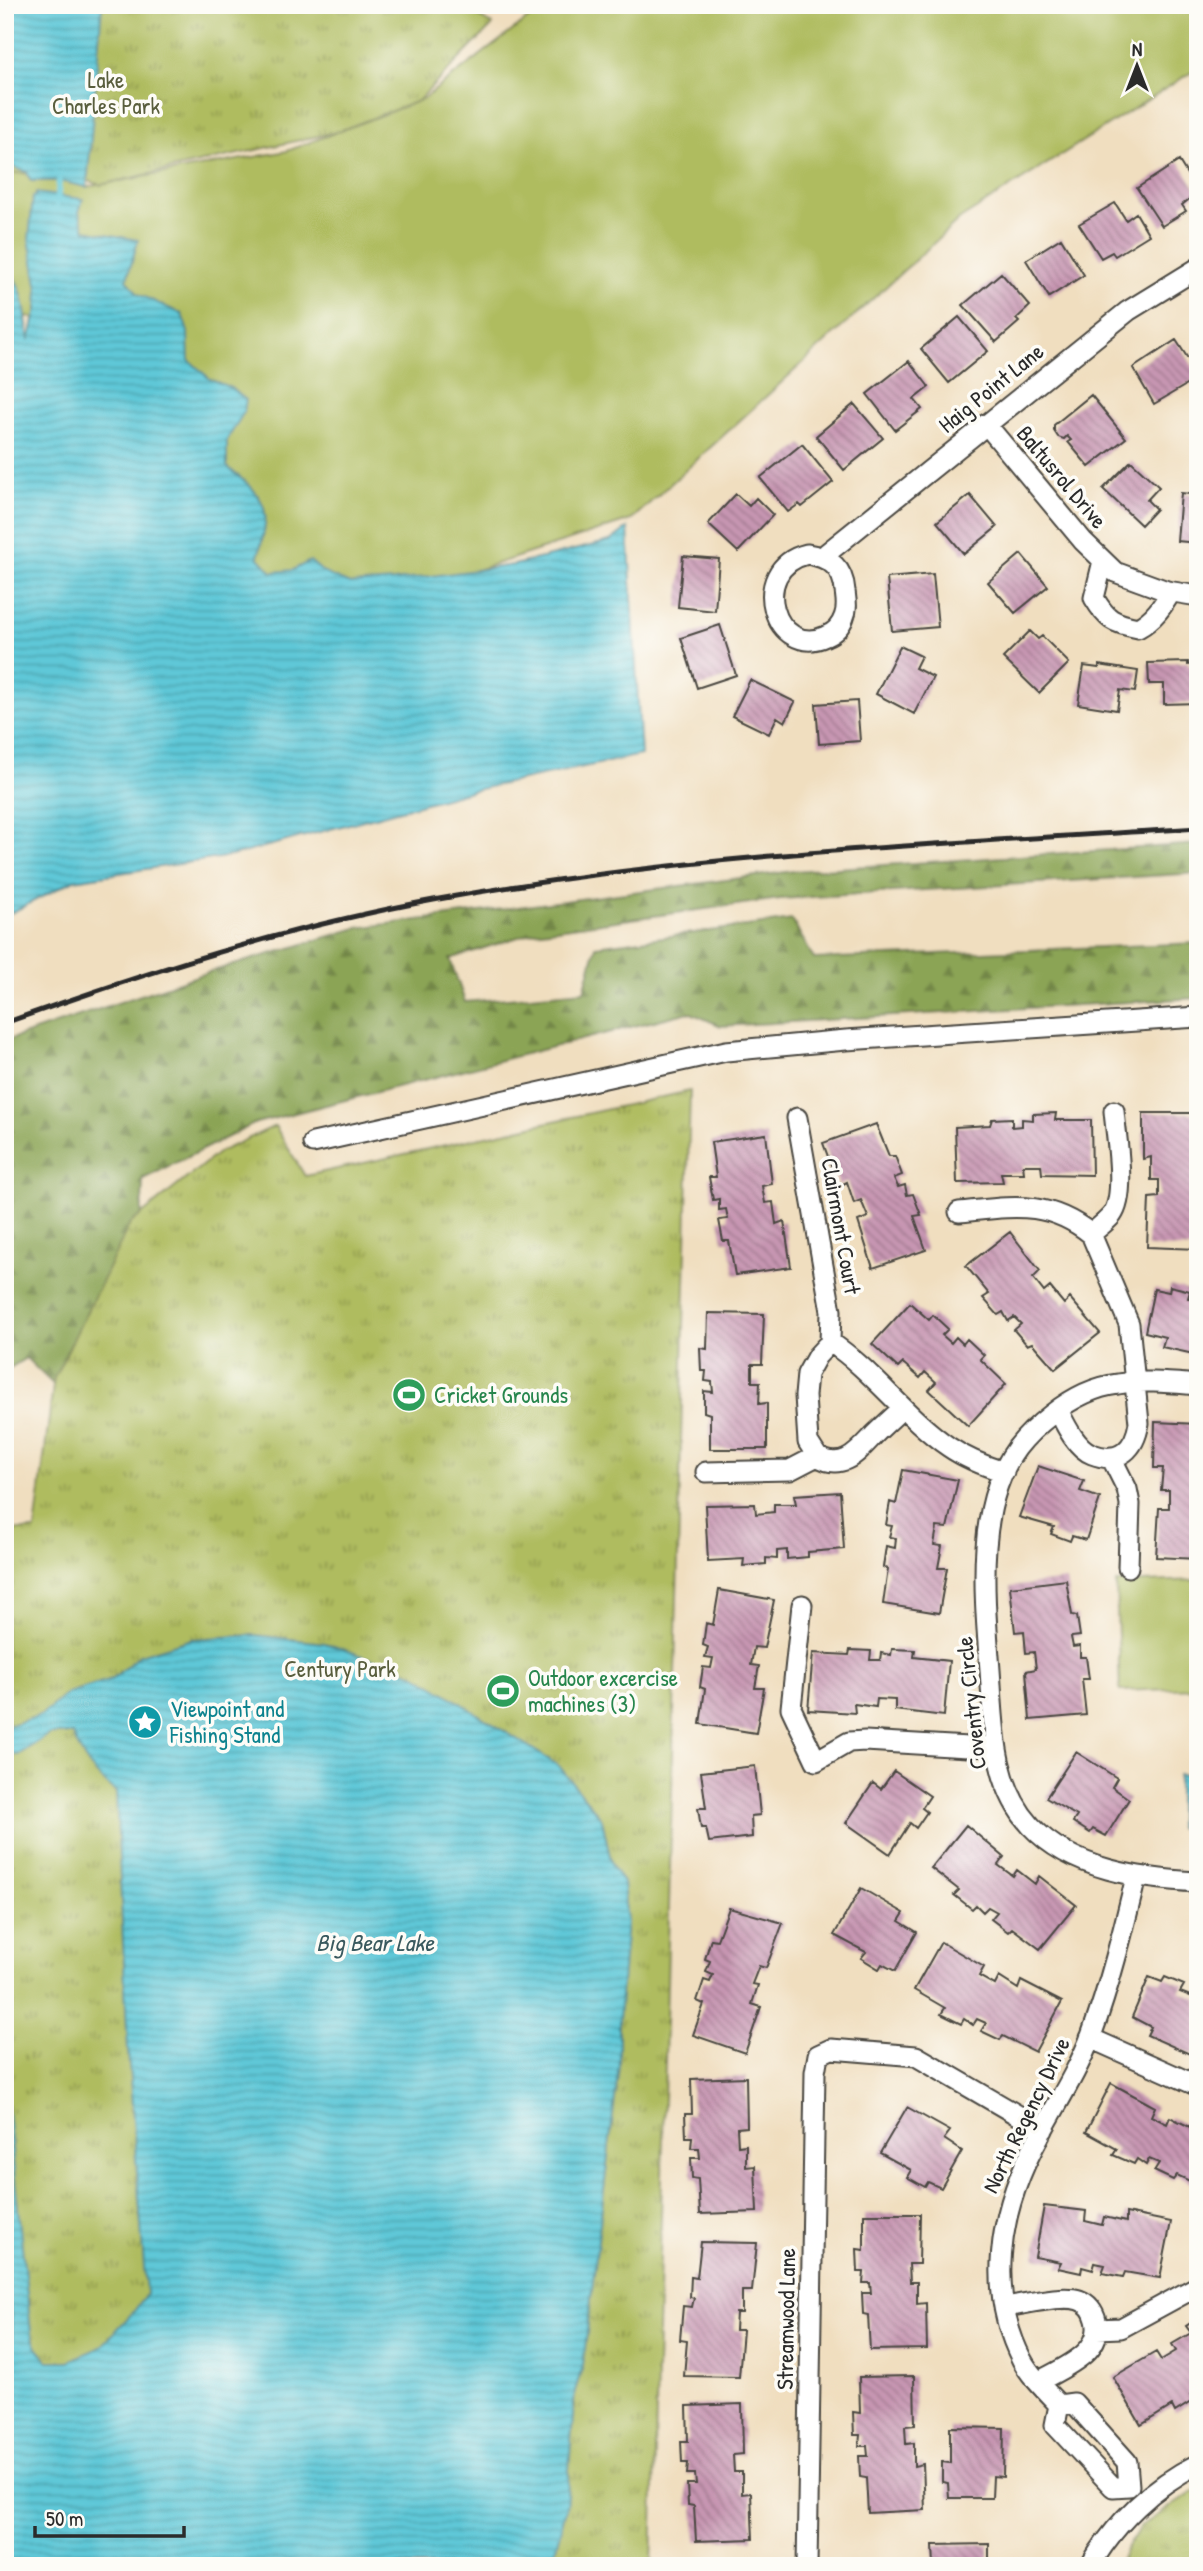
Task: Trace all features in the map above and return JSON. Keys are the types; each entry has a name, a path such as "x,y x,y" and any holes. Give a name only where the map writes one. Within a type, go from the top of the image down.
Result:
{"street":[{"name":"Haig Point Lane","path":"825,558 827,553 1128,311 1198,268"},
{"name":"Baltusrol Drive","path":"986,424 1083,541 1115,572 1171,592 1198,596"},
{"path":"807,554 825,558 839,569 844,580 847,605 845,617 830,635 807,640 796,637 786,631 779,622 775,610 773,585 777,573 795,557 807,554"},
{"name":"Baltusrol Drive","path":"1103,561 1094,598 1104,615 1119,624 1139,628 1149,622 1171,592"},
{"path":"313,1143 726,1051 846,1040 1198,1017"},
{"path":"1091,1234 1113,1214 1118,1197 1114,1111"},
{"name":"Clairmont Court","path":"797,1118 831,1311 830,1342"},
{"path":"959,1212 1042,1208 1072,1219 1091,1234 1129,1324 1139,1423 1136,1438 1122,1455 1111,1457 1091,1454 1066,1426 1058,1410"},
{"path":"903,1408 850,1459 838,1463 824,1460 817,1456 808,1442 805,1396 807,1374 817,1356 830,1342 851,1356 903,1408 950,1448 1003,1472"},
{"name":"Coventry Circle","path":"1198,1385 1135,1382 1095,1389 1058,1410 1036,1427 1017,1448 997,1486 985,1574 996,1745 1002,1774 1016,1806 1031,1826 1058,1847 1079,1858 1136,1877 1198,1882"},
{"path":"706,1472 790,1470 817,1456"},
{"path":"1111,1457 1130,1504 1128,1567"},
{"path":"802,1605 791,1708 816,1761 849,1742 968,1747 996,1745"},
{"name":"North Regency Drive","path":"1129,2486 1127,2462 1074,2403 1059,2405 1023,2361 1007,2323 1000,2256 1008,2206 1032,2150 1090,2038 1122,1936 1136,1877"},
{"path":"1090,2038 1198,2086"},
{"name":"Streamwood Lane","path":"807,2566 815,2072 818,2055 831,2049 916,2056 1043,2130"},
{"path":"1097,2329 1121,2328 1198,2286"},
{"path":"1004,2307 1066,2299 1079,2300 1093,2311 1097,2329 1093,2344 1084,2355 1038,2382"},
{"path":"1059,2405 1055,2425 1113,2487 1129,2486 1146,2500"},
{"path":"1090,2566 1122,2522 1170,2480 1198,2464"}],"green space":[{"name":"Lake Charles Park","path":"5,5 459,5 493,25 418,101 336,132 100,185 69,174 5,173"},
{"path":"546,5 1198,5 1198,68 960,219 631,520 443,581 284,600 104,333 5,312 5,164 27,172 31,181 59,181 87,187 287,151 423,99"},
{"path":"1198,844 1198,873 780,899 534,932 450,959 465,1002 584,991 596,946 792,920 814,959 1198,943 1198,998 721,1026 689,1012 256,1123 143,1179 139,1272 60,1391 26,1358 5,1371 5,1041 203,974 357,928 794,871"},
{"name":"Century Park","path":"690,1091 652,2566 5,2566 5,1530 35,1530 54,1378 130,1224 219,1152 275,1126 305,1176"},
{"path":"1198,1580 1198,1688 1120,1691 1116,1583"},
{"path":"1198,2489 1198,2566 1116,2566 1140,2527"}],"water":[{"path":"5,5 102,5 87,187 59,181 31,181 27,172 5,164"},
{"path":"36,193 83,199 79,212 85,230 138,240 127,279 138,294 182,314 188,332 189,360 210,379 231,388 246,400 244,412 227,440 227,466 252,488 263,505 265,530 258,557 272,572 293,570 310,561 324,573 350,584 394,581 514,565 610,541 628,528 641,755 470,791 231,856 74,880 5,916 5,268 21,291 29,340 37,309 38,290 29,239 33,196 36,196"},
{"name":"Big Bear Lake","path":"254,1635 325,1643 415,1674 559,1766 602,1819 612,1865 623,1883 627,1921 619,2021 619,2065 583,2366 575,2391 566,2509 551,2566 5,2566 5,2375 12,2338 5,2239 5,2083 31,2332 37,2348 48,2361 69,2361 101,2347 146,2294 128,2052 116,1792 90,1767 73,1734 50,1734 18,1755 5,1754 5,1727 41,1715 68,1693 112,1679 140,1655 192,1639"},
{"path":"1178,1775 1198,1775 1198,1828 1178,1828"}],"building":[{"path":"1179,161 1198,192 1182,205 1186,211 1162,226 1137,188"},
{"path":"1115,203 1126,220 1136,213 1149,235 1115,256 1112,252 1101,258 1079,224"},
{"path":"1061,238 1084,275 1049,297 1026,260"},
{"path":"1001,273 1030,306 1016,319 1019,322 996,342 963,305"},
{"path":"959,317 988,351 949,383 921,349"},
{"path":"1176,340 1198,378 1154,404 1133,368"},
{"path":"909,361 929,387 914,399 922,409 895,430 867,394"},
{"path":"1091,395 1126,438 1089,467 1068,442 1071,440 1067,436 1064,439 1058,437 1054,425"},
{"path":"854,404 883,438 844,470 816,436"},
{"path":"802,444 833,482 802,507 799,504 788,512 760,478"},
{"path":"1131,461 1159,487 1147,500 1156,509 1141,525 1103,489"},
{"path":"1181,493 1198,495 1198,543 1177,541"},
{"path":"736,494 749,506 756,498 773,515 738,552 708,524"},
{"path":"970,495 997,527 964,554 937,522"},
{"path":"1021,554 1048,586 1015,613 988,582"},
{"path":"683,556 719,559 715,611 678,607"},
{"path":"933,574 938,627 892,631 887,578"},
{"path":"720,625 736,675 697,688 681,638"},
{"path":"1030,631 1038,639 1042,636 1069,663 1039,693 1003,658"},
{"path":"900,646 921,656 915,668 933,677 914,714 876,694"},
{"path":"1188,662 1188,665 1198,664 1198,703 1164,704 1164,684 1149,684 1148,663"},
{"path":"1099,665 1138,671 1135,692 1120,690 1117,710 1078,704 1084,666 1099,668"},
{"path":"750,680 795,702 785,722 777,717 769,734 732,716"},
{"path":"857,701 860,741 819,744 816,704"},
{"path":"1056,1113 1055,1120 1091,1120 1092,1175 1042,1174 1041,1165 1023,1165 1024,1173 1001,1173 1003,1182 957,1183 955,1127 990,1125 992,1119 1012,1118 1012,1127 1022,1126 1022,1119 1033,1120 1033,1114"},
{"path":"1143,1113 1198,1113 1198,1249 1147,1247 1149,1198 1159,1197 1159,1180 1151,1180 1151,1157 1143,1159"},
{"path":"876,1124 889,1156 895,1156 902,1175 894,1178 898,1187 905,1185 907,1195 913,1194 921,1215 914,1216 926,1250 873,1268 858,1221 868,1217 861,1200 854,1203 847,1182 839,1186 823,1143"},
{"path":"766,1134 772,1184 762,1186 765,1203 773,1202 776,1224 784,1221 791,1267 735,1275 729,1241 723,1241 719,1220 728,1219 726,1209 719,1210 719,1199 713,1200 709,1177 716,1177 711,1142"},
{"path":"1010,1232 1040,1271 1033,1278 1044,1292 1050,1287 1064,1304 1070,1298 1100,1333 1055,1369 1032,1343 1027,1345 1014,1330 1021,1324 1014,1317 1008,1321 1003,1312 998,1315 983,1298 989,1294 966,1266"},
{"path":"1170,1286 1190,1291 1188,1298 1198,1300 1198,1355 1162,1347 1165,1337 1145,1332 1154,1289 1169,1292"},
{"path":"910,1303 929,1320 933,1315 948,1329 942,1335 951,1343 956,1337 963,1344 967,1339 984,1355 980,1359 1006,1384 968,1426 929,1390 936,1382 925,1372 920,1378 903,1363 898,1368 872,1344"},
{"path":"708,1313 764,1314 762,1364 752,1364 752,1382 760,1382 759,1404 767,1403 767,1449 710,1449 710,1414 704,1412 704,1391 713,1392 712,1382 705,1381 706,1371 701,1371 700,1348 707,1349"},
{"path":"1155,1422 1198,1424 1198,1559 1156,1557 1159,1508 1169,1508 1169,1490 1161,1490 1163,1468 1154,1468"},
{"path":"1038,1466 1084,1481 1080,1491 1100,1498 1086,1540 1072,1536 1070,1541 1051,1534 1054,1527 1019,1517"},
{"path":"903,1470 958,1480 947,1528 937,1527 934,1545 942,1546 938,1568 947,1568 939,1613 883,1604 888,1569 883,1567 886,1546 895,1548 896,1538 889,1537 892,1526 886,1525 890,1502 896,1504"},
{"path":"840,1492 844,1549 808,1552 808,1557 787,1559 787,1550 777,1551 777,1559 766,1558 766,1564 743,1566 744,1559 708,1561 705,1505 755,1504 756,1514 774,1512 774,1504 796,1504 794,1495"},
{"path":"1066,1580 1072,1615 1077,1616 1080,1636 1071,1637 1073,1647 1080,1646 1080,1657 1086,1657 1089,1679 1082,1679 1086,1715 1030,1720 1026,1671 1036,1669 1034,1652 1026,1653 1024,1631 1015,1632 1010,1587"},
{"path":"719,1590 774,1600 764,1648 754,1647 751,1665 759,1666 755,1688 764,1688 756,1733 700,1724 705,1689 700,1687 703,1667 711,1668 713,1658 705,1657 708,1647 703,1645 706,1623 713,1625"},
{"path":"892,1649 915,1650 914,1657 949,1661 944,1716 895,1710 895,1700 877,1699 876,1707 854,1704 855,1713 808,1710 813,1653 849,1655 850,1650 871,1651 870,1660 880,1660 881,1653 891,1655"},
{"path":"1076,1752 1117,1778 1112,1787 1129,1799 1106,1836 1093,1829 1090,1833 1073,1822 1077,1816 1046,1798"},
{"path":"755,1766 760,1815 751,1816 752,1837 709,1842 706,1828 701,1828 698,1808 706,1808 701,1772"},
{"path":"894,1771 930,1796 922,1808 927,1812 916,1828 910,1823 890,1854 846,1823 873,1783 881,1789"},
{"path":"966,1825 1004,1857 998,1865 1013,1876 1017,1870 1035,1884 1039,1876 1076,1905 1040,1949 1012,1928 1008,1932 991,1919 997,1912 988,1907 983,1912 976,1905 972,1909 954,1895 959,1890 931,1868"},
{"path":"861,1888 904,1913 899,1921 917,1932 895,1971 882,1964 879,1969 861,1958 866,1952 834,1935"},
{"path":"729,1908 783,1923 766,1968 759,1966 752,1984 758,1985 752,2004 761,2007 745,2053 693,2035 704,2004 697,2001 704,1980 710,1982 713,1975 706,1972 710,1961 705,1959 711,1939 717,1940"},
{"path":"941,1942 984,1967 979,1976 995,1985 999,1977 1018,1989 1021,1981 1062,2002 1035,2052 1003,2036 1000,2040 981,2031 986,2023 977,2019 973,2025 964,2019 961,2024 941,2014 945,2008 914,1990"},
{"path":"1149,1977 1162,1982 1165,1977 1184,1985 1180,1992 1198,1999 1198,2041 1192,2055 1147,2035 1151,2027 1132,2017"},
{"path":"746,2077 747,2127 737,2128 738,2146 746,2145 746,2167 755,2166 757,2212 700,2214 698,2179 692,2178 691,2158 700,2158 699,2148 691,2148 692,2137 686,2137 685,2114 692,2114 691,2079"},
{"path":"1111,2083 1155,2107 1151,2116 1167,2124 1170,2117 1190,2127 1193,2119 1198,2122 1198,2185 1177,2175 1173,2180 1154,2171 1159,2163 1149,2159 1146,2165 1137,2159 1134,2164 1113,2155 1117,2149 1086,2132"},
{"path":"907,2107 950,2131 944,2139 962,2151 941,2188 928,2182 925,2187 907,2177 911,2170 880,2153"},
{"path":"1044,2206 1086,2211 1085,2221 1102,2225 1104,2217 1126,2222 1126,2213 1171,2222 1160,2278 1125,2272 1123,2277 1102,2273 1105,2265 1095,2263 1093,2270 1082,2267 1081,2273 1058,2268 1061,2262 1035,2257"},
{"path":"864,2214 920,2214 919,2264 909,2264 910,2282 917,2282 917,2304 926,2303 927,2349 870,2350 868,2315 863,2314 862,2293 871,2293 870,2283 863,2283 864,2272 858,2272 857,2249 864,2250"},
{"path":"701,2242 757,2243 752,2291 742,2291 742,2313 736,2313 735,2330 743,2330 739,2377 684,2376 687,2341 680,2340 683,2306 692,2307 694,2298 690,2297 691,2277 697,2278"},
{"path":"1198,2318 1198,2392 1191,2395 1194,2400 1175,2412 1172,2406 1141,2425 1113,2377 1156,2352 1161,2360 1176,2351 1172,2344 1191,2333 1186,2326"},
{"path":"914,2376 915,2425 905,2426 906,2444 914,2443 914,2466 923,2464 925,2510 868,2513 866,2478 860,2477 859,2456 868,2456 867,2446 859,2446 860,2435 854,2435 853,2412 860,2413 859,2377"},
{"path":"742,2404 743,2454 733,2455 734,2472 742,2472 742,2494 751,2493 753,2539 696,2541 694,2506 688,2505 687,2484 696,2484 695,2474 687,2474 688,2463 682,2463 681,2441 688,2441 687,2406"},
{"path":"950,2427 1004,2428 1003,2477 993,2476 992,2498 949,2498 948,2483 942,2482 942,2462 950,2463"},
{"path":"989,2544 989,2566 934,2566 933,2545"}],"waterway":[{"path":"57,204 59,181"}],"railway":[{"path":"5,1023 165,968 274,937 383,910 533,883 817,852 1198,828"}],"place":[{"name":"Cricket Grounds","path":"409,1395"},
{"name":"Outdoor excercise machines (3)","path":"503,1691"},
{"name":"Viewpoint and Fishing Stand","path":"145,1722"}]}
